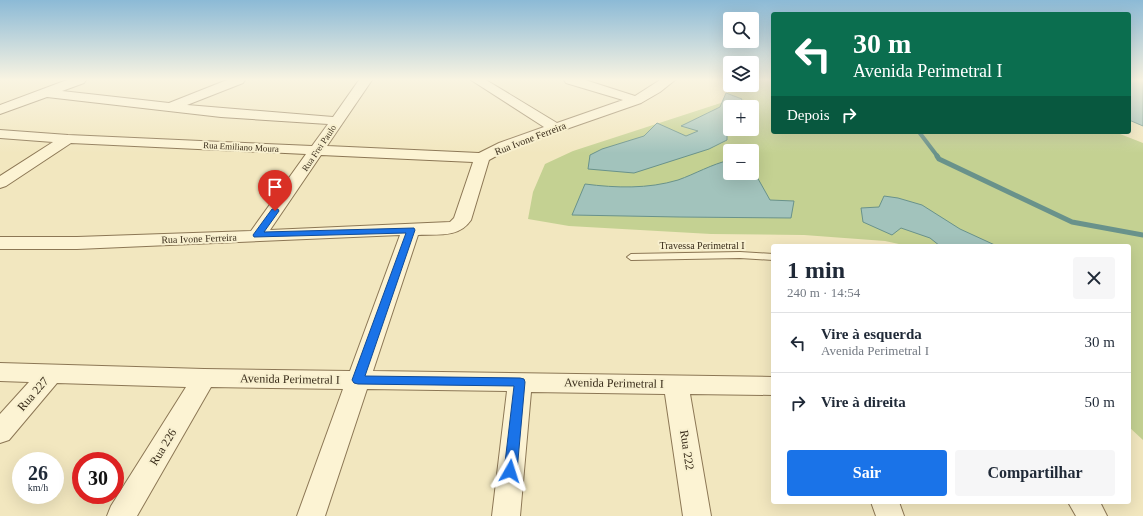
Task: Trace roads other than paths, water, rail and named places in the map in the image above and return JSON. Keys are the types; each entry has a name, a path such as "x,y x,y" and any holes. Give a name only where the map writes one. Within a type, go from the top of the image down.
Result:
{"street":[{"path":"2,108 14,104"},
{"path":"145,104 221,113 337,121"},
{"path":"171,107 178,104"},
{"name":"Rua Frei Paulo","path":"257,235 318,151 349,104"},
{"path":"516,104 555,128"},
{"name":"Rua Ivone Ferreira","path":"0,243 77,243 450,228 460,224 466,211 482,158 504,146 624,104"},
{"name":"Rua Emiliano Moura","path":"0,134 68,139 318,151 402,153 482,158"},
{"path":"0,183 68,139"},
{"path":"311,516 411,230"},
{"name":"Avenida Perimetral I","path":"0,372 204,378 771,386"},
{"name":"Rua 227","path":"0,432 51,373"},
{"name":"Rua 226","path":"122,516 204,378"},
{"path":"506,516 520,382"},
{"name":"Rua 222","path":"676,384 697,516"},
{"path":"886,504 890,516"},
{"path":"1076,504 1084,516"},
{"path":"1084,504 1093,516"}],"lane":[{"name":"Travessa Perimetral I","path":"632,257 740,255 771,257"}],"water":[{"path":"721,104 723,104 723,136 727,136 727,140 709,149 634,173 588,169 590,155 602,149 644,136 657,123 686,136 698,131 681,126 720,107"},
{"path":"1131,104 1143,104 1143,126 1131,121"},
{"path":"723,162 723,180 759,180 770,200 794,201 791,218 572,215 585,184 620,187 655,185 678,180"},
{"path":"884,196 898,198 922,205 960,229 993,244 938,244 930,238 901,228 892,235 863,222 861,208 879,207"}],"waterway":[{"path":"921,134 938,157"},
{"path":"937,156 939,159 1072,222 1143,235"}]}
